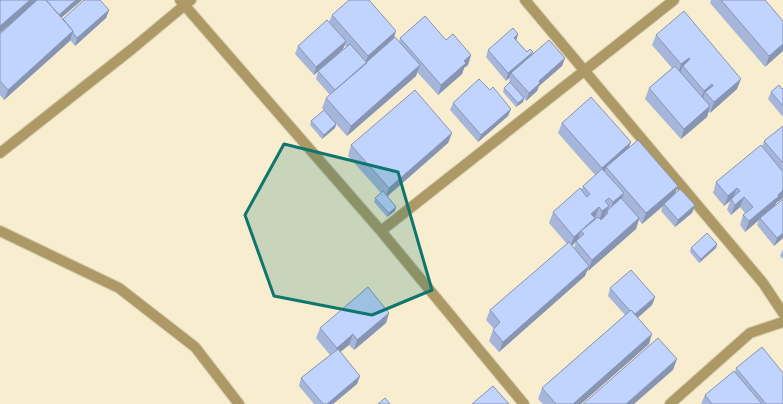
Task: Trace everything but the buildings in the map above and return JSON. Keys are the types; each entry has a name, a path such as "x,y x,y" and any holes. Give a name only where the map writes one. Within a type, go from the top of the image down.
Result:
{"street":[{"path":"525,0 763,282 783,313"},
{"path":"381,232 674,0"},
{"path":"0,153 132,49 185,2 381,232 524,404"},
{"path":"0,231 120,288 195,347 239,404"},
{"path":"670,404 750,334 783,322"}],"highlighted area":[{"path":"284,144 398,172 432,290 372,315 274,296 245,215"}]}
